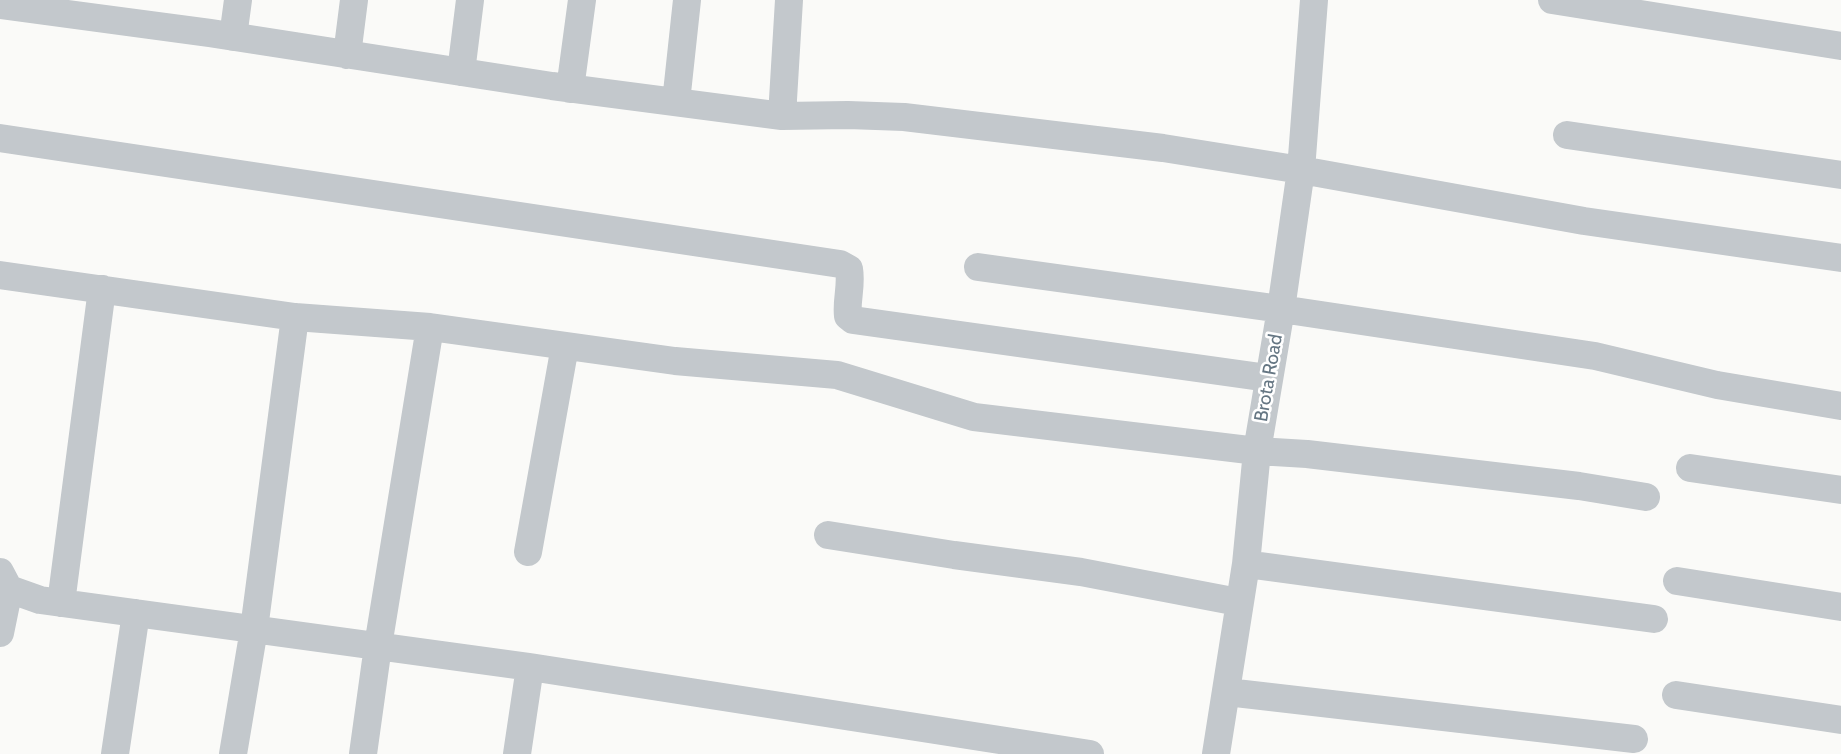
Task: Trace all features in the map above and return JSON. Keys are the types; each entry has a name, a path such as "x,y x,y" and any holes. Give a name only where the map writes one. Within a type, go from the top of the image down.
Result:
{"street":[{"path":"233,37 238,0"},
{"path":"347,55 354,0"},
{"path":"461,72 470,0"},
{"path":"570,89 582,0"},
{"path":"676,102 687,0"},
{"path":"782,116 789,0"},
{"name":"Brota Road","path":"1216,754 1227,692 1238,602 1246,564 1257,451 1281,309 1301,170 1314,0"},
{"path":"1552,0 1841,46"},
{"path":"0,5 233,37 570,89 782,116 848,115 904,117 1163,148 1301,170 1584,221 1841,258"},
{"path":"1567,135 1841,176"},
{"path":"0,138 840,264 849,269 852,283 847,307 848,316 853,320 1268,378"},
{"path":"978,267 1281,309 1595,356 1627,362 1691,380 1841,406"},
{"path":"1,281 102,290 295,316 430,327 675,361 837,375 974,417 1257,451 1307,454 1646,497"},
{"path":"61,603 102,290"},
{"path":"233,754 254,629 295,316"},
{"path":"363,754 378,646 430,327"},
{"path":"528,552 565,346"},
{"path":"1690,468 1841,490"},
{"path":"828,535 954,556 1081,572 1238,602"},
{"path":"1246,564 1654,619"},
{"path":"0,633 5,580 40,600 530,667 1090,754"},
{"path":"1677,581 1841,606"},
{"path":"115,754 136,613"},
{"path":"517,754 530,667"},
{"path":"1227,692 1634,739"},
{"path":"1676,695 1841,720"}]}
